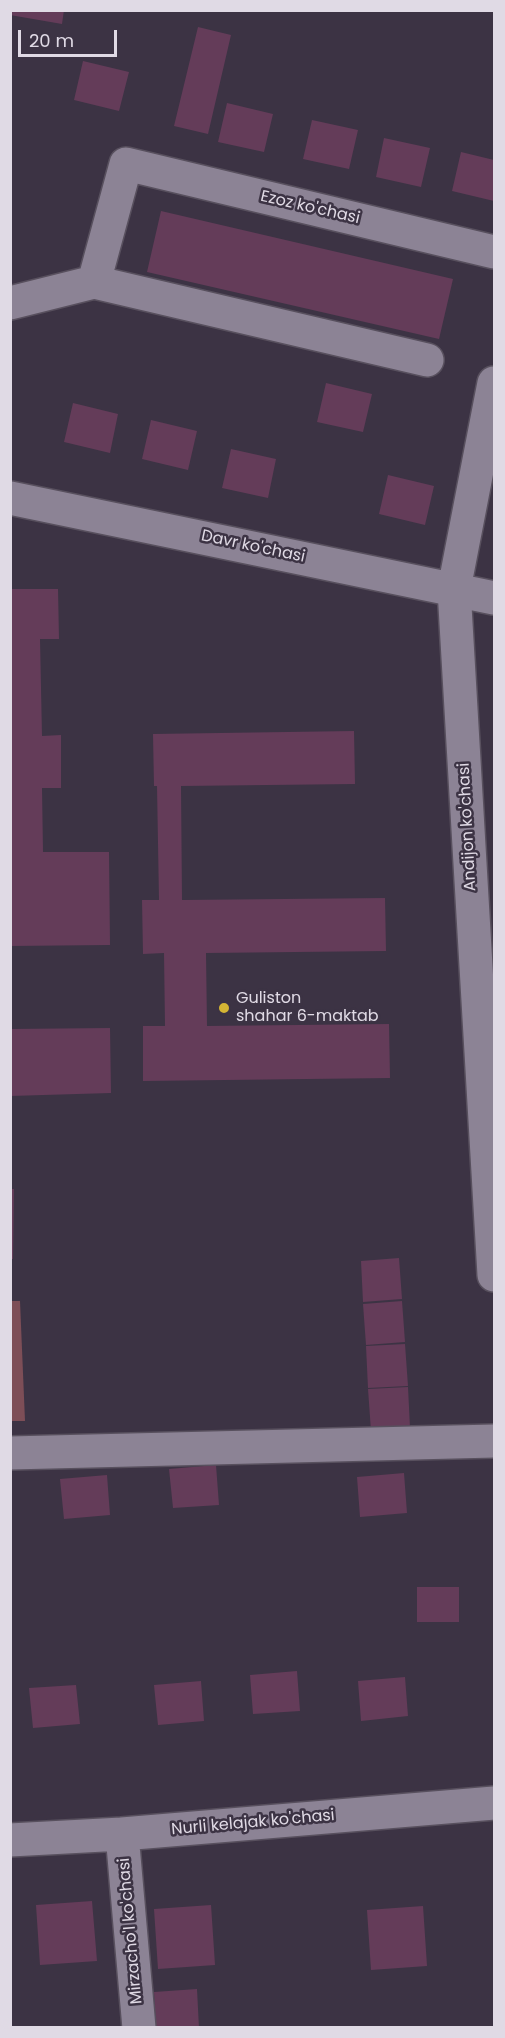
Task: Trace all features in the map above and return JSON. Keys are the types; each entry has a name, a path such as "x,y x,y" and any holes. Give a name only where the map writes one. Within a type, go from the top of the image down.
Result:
{"street":[{"name":"Ezoz ko'chasi","path":"94,282 126,164 495,252"},
{"path":"10,303 94,282 427,360"},
{"name":"Andijon ko'chasi","path":"495,384 454,589 495,1275"},
{"name":"Davr ko'chasi","path":"10,498 495,598"},
{"path":"10,1453 495,1441"},
{"name":"Nurli kelajak ko'chasi","path":"10,1840 122,1834 495,1803"},
{"name":"Mirzacho'l ko'chasi","path":"122,1834 139,2028"}],"shaded area":[{"path":"10,1301 20,1301 25,1421 11,1421"}],"building":[{"path":"10,10 64,10 62,24 10,15"},
{"path":"198,27 231,35 208,134 174,126"},
{"path":"83,61 129,72 119,111 74,100"},
{"path":"227,103 273,114 264,152 218,142"},
{"path":"312,120 358,130 349,169 303,159"},
{"path":"384,138 430,148 421,187 376,177"},
{"path":"461,152 494,160 494,201 452,191"},
{"path":"161,211 453,279 439,339 147,272"},
{"path":"326,383 372,394 363,432 317,422"},
{"path":"73,403 118,414 110,453 64,442"},
{"path":"151,420 197,431 188,470 142,459"},
{"path":"231,449 276,459 268,498 222,488"},
{"path":"388,475 434,486 425,525 379,514"},
{"path":"10,589 58,589 59,639 40,639 42,736 61,735 61,788 42,788 43,852 109,852 110,945 10,946"},
{"path":"354,731 355,784 181,786 182,900 385,898 386,951 206,953 207,1026 389,1024 390,1078 143,1081 143,1026 165,1026 164,953 143,954 142,900 159,900 157,786 154,786 153,734"},
{"path":"110,1028 111,1093 10,1096 10,1029"},
{"path":"10,1189 14,1189 13,1259 10,1259"},
{"path":"399,1258 402,1299 363,1302 361,1261"},
{"path":"402,1301 405,1342 366,1345 363,1304"},
{"path":"405,1344 408,1386 368,1388 366,1346"},
{"path":"408,1387 410,1428 371,1431 368,1389"},
{"path":"216,1465 219,1505 173,1508 169,1469"},
{"path":"404,1473 407,1513 360,1517 357,1477"},
{"path":"107,1475 110,1515 64,1519 60,1479"},
{"path":"417,1587 459,1587 459,1622 417,1622"},
{"path":"297,1671 300,1711 253,1714 250,1675"},
{"path":"405,1677 408,1716 361,1721 358,1681"},
{"path":"201,1681 204,1721 158,1725 154,1685"},
{"path":"76,1685 80,1724 33,1728 29,1688"},
{"path":"92,1901 97,1961 40,1965 36,1905"},
{"path":"211,1905 215,1965 158,1969 154,1909"},
{"path":"423,1906 427,1966 371,1970 367,1910"},
{"path":"197,1989 199,2028 156,2028 154,1992"}],"place":[{"name":"Guliston shahar 6-maktab","path":"224,1008"}]}
